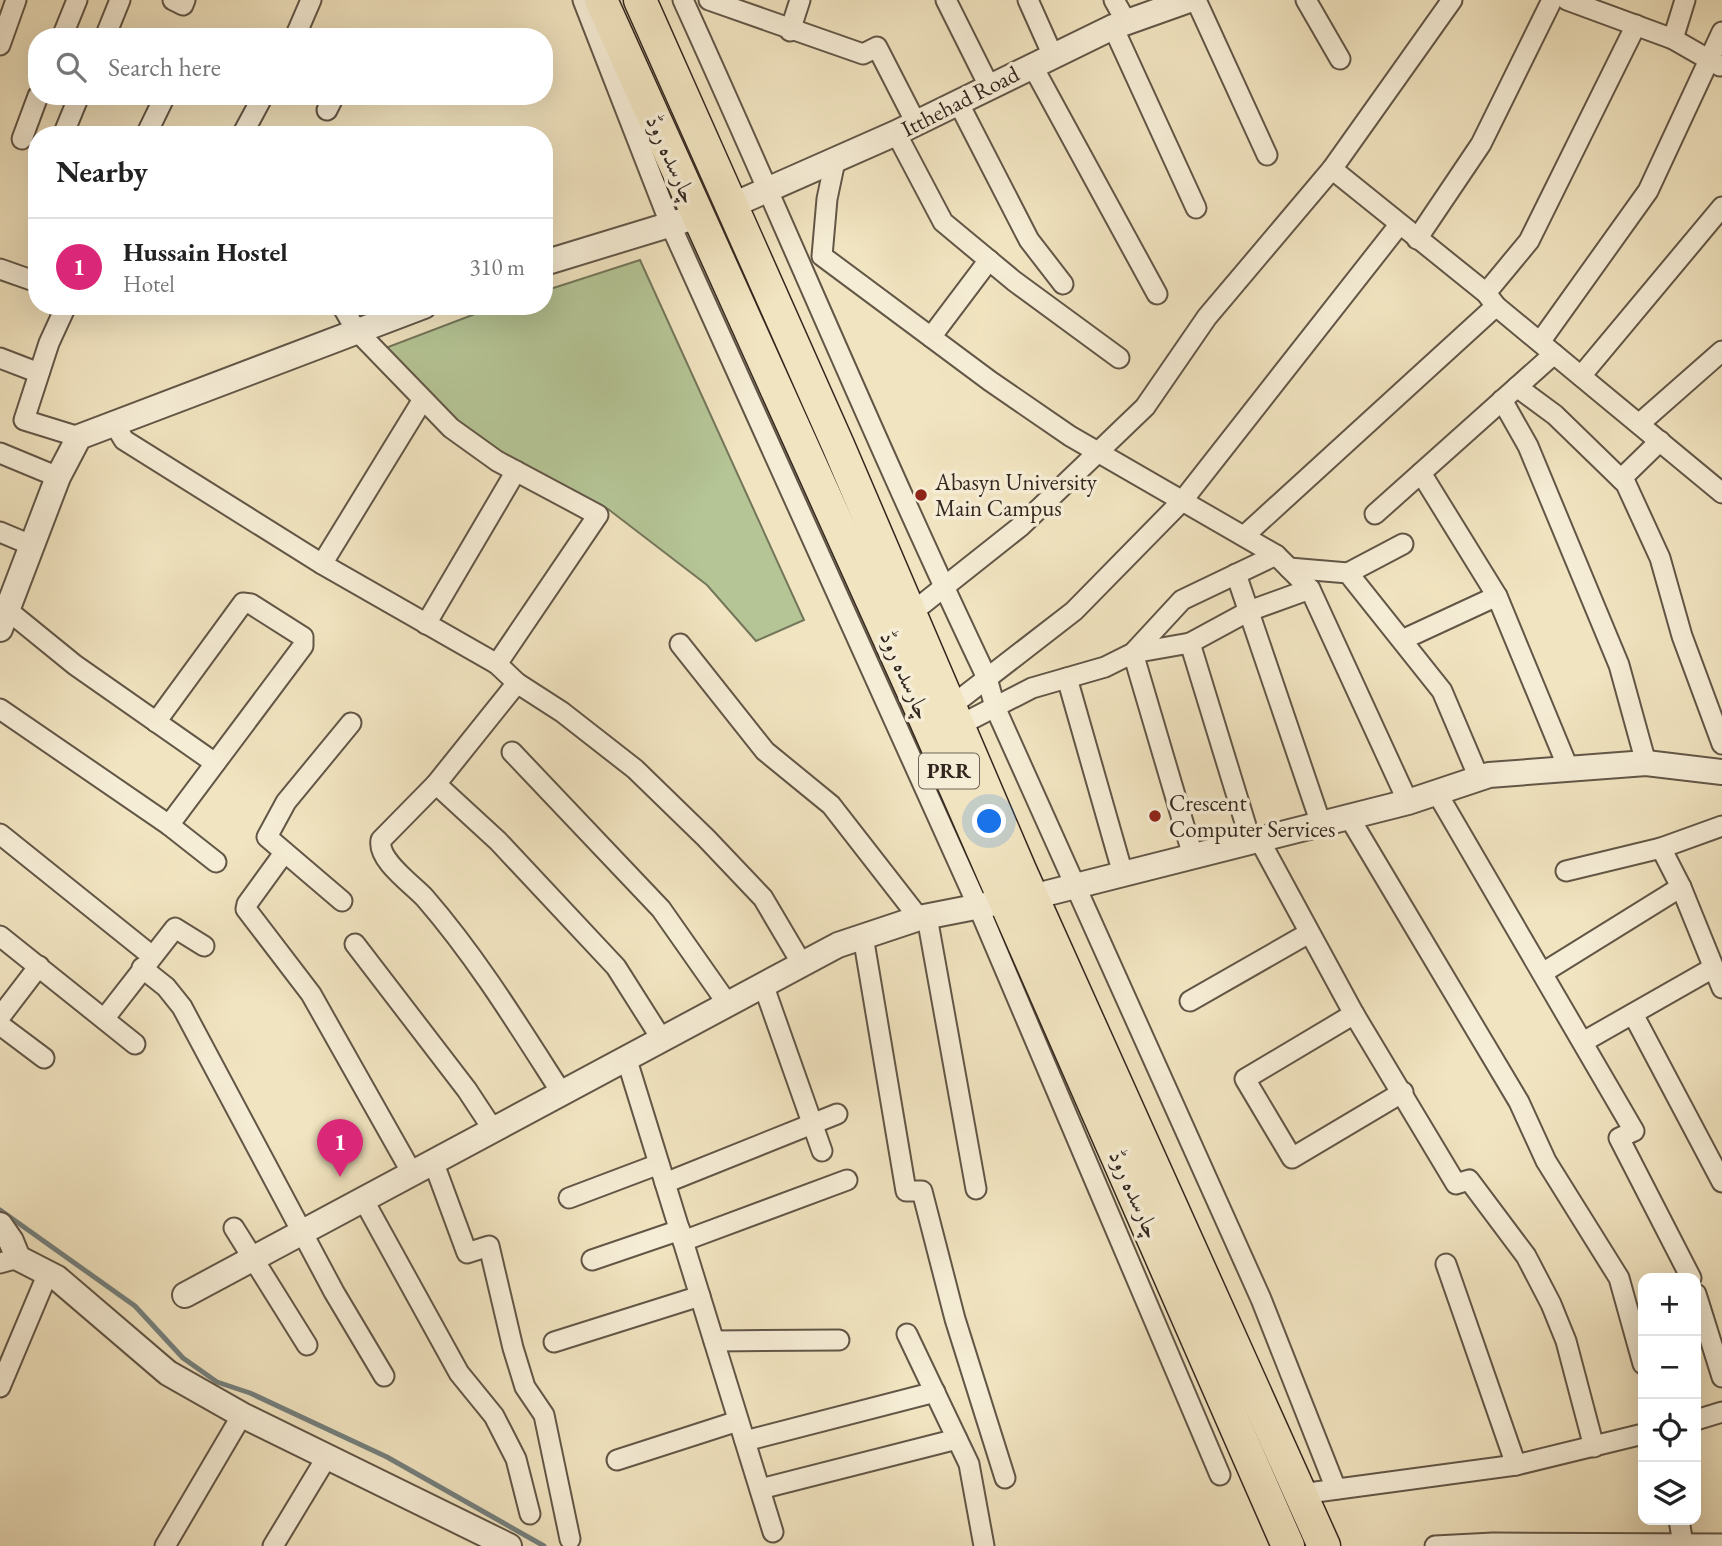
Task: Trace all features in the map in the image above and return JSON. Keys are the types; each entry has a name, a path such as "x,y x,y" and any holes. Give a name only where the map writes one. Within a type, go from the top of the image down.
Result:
{"highway":[{"name":"چارسدہ روڈ","path":"601,0 685,221 792,426 1006,902 1288,1546"},
{"name":"چارسدہ روڈ","path":"641,0 733,205 954,716 1006,902 1301,1494 1324,1546"},
{"path":"792,426 824,414"}],"street":[{"path":"0,45 16,0"},
{"path":"66,28 77,0"},
{"path":"109,28 120,0"},
{"path":"173,0 183,5 185,0"},
{"path":"303,28 311,0"},
{"path":"583,0 1006,902 1220,1475"},
{"path":"683,0 769,190 858,399 987,678 995,707 1074,886 1261,1299 1336,1489"},
{"path":"709,0 790,31 863,54 877,47 943,222 1119,358"},
{"path":"790,31 800,0"},
{"path":"946,0 989,86"},
{"path":"1028,0 1042,61 1157,294"},
{"path":"1114,0 1120,25 1196,208"},
{"name":"Itthehad Road","path":"733,205 906,128 1120,25 1189,0"},
{"path":"1196,0 1267,155"},
{"path":"1306,0 1340,59"},
{"path":"910,614 1021,526 1145,407 1207,317 1332,169 1452,0"},
{"path":"1417,239 1481,144 1552,0"},
{"path":"1567,0 1673,39 1716,64"},
{"path":"1673,39 1685,0"},
{"path":"1244,536 1491,300 1529,241 1636,25"},
{"path":"1375,514 1510,393 1547,348 1648,191 1716,64 1722,32"},
{"path":"958,102 1029,240 1063,284"},
{"path":"22,139 35,105"},
{"path":"67,126 75,105"},
{"path":"150,126 161,105"},
{"path":"247,126 258,105"},
{"path":"835,161 827,199 822,256 990,381 1097,451 1244,536 1283,562 1310,589 1408,802"},
{"path":"1332,169 1722,493"},
{"path":"1581,376 1722,208"},
{"path":"553,260 685,221"},
{"path":"954,716 987,678 1074,611 1183,500 1399,225"},
{"path":"931,337 989,260"},
{"path":"0,269 28,279"},
{"path":"62,315 24,420 79,437"},
{"path":"347,315 356,330 451,428 516,471 598,515 497,664"},
{"path":"215,763 3,614 58,477 79,437 399,315"},
{"path":"1639,424 1722,351"},
{"path":"0,358 39,373"},
{"path":"1510,393 1555,415 1621,480 1660,558 1682,636 1722,744"},
{"path":"1510,393 1528,446 1619,665 1646,763"},
{"path":"322,564 422,401"},
{"path":"113,422 124,440 322,564 497,664 517,683 562,712 635,769 763,898 802,964"},
{"path":"1621,480 1660,441"},
{"path":"0,453 58,477"},
{"path":"426,624 516,471"},
{"path":"1421,473 1497,596 1569,770"},
{"path":"0,532 31,545"},
{"path":"1133,653 1182,600 1236,574 1283,562 1348,573 1403,544"},
{"path":"1348,573 1442,691 1479,778"},
{"path":"1236,574 1321,824"},
{"path":"954,716 995,707 1032,688 1105,667 1133,653 1190,643 1249,611 1310,589"},
{"path":"1402,640 1497,596"},
{"path":"156,722 243,603 251,604 299,634 303,646 169,825"},
{"path":"1190,643 1255,841 1456,1184 1469,1180 1526,1256 1566,1341 1594,1447"},
{"path":"680,644 765,751 831,805 923,917 976,1189"},
{"path":"1133,653 1193,856"},
{"path":"1067,678 1123,874"},
{"path":"517,683 436,784 380,840 382,852 424,898 488,978 561,1092"},
{"path":"0,709 169,825 216,862"},
{"path":"342,901 268,840 268,834 286,802 351,723"},
{"path":"512,752 661,909 727,1003"},
{"path":"185,1296 660,1038 838,945 863,936 923,917 1074,886 1408,802 1479,778 1646,763 1722,772"},
{"path":"436,784 498,841 616,967 660,1038"},
{"path":"1437,793 1504,912 1544,972 1634,1131 1619,1138 1688,1273"},
{"path":"1349,817 1519,1102 1546,1161 1619,1278 1638,1346"},
{"path":"1566,872 1661,848 1722,826"},
{"path":"0,834 147,962 182,1007 334,1292 384,1377"},
{"path":"1661,848 1681,887 1722,988"},
{"path":"284,853 246,909 311,994 423,1167 467,1253 489,1246 513,1348 526,1387 544,1415 570,1539"},
{"path":"1544,972 1681,887"},
{"path":"104,1018 175,928 204,946"},
{"path":"1190,1001 1309,933"},
{"path":"0,936 135,1044"},
{"path":"863,936 906,1191 922,1191 955,1319 1005,1478"},
{"path":"355,944 467,1090 492,1128"},
{"path":"0,1017 39,966"},
{"path":"1583,1042 1713,968"},
{"path":"763,984 822,1151"},
{"path":"1354,1014 1245,1079 1292,1158 1403,1093"},
{"path":"1633,1014 1722,1182"},
{"path":"0,1024 44,1058"},
{"path":"626,1057 773,1532"},
{"path":"569,1198 662,1173 837,1114"},
{"path":"592,1260 682,1235 847,1180"},
{"path":"363,1199 459,1373 494,1416 516,1459 530,1514"},
{"path":"0,1226 11,1241 9,1261 48,1273 111,1322 168,1373 242,1415 328,1455 501,1545"},
{"path":"234,1228 251,1260 307,1345"},
{"path":"1446,1264 1516,1465"},
{"path":"0,1387 48,1273"},
{"path":"554,1342 700,1296"},
{"path":"1701,1310 1722,1377"},
{"path":"907,1334 969,1464 985,1546"},
{"path":"714,1341 839,1340"},
{"path":"745,1441 935,1392"},
{"path":"1701,1418 1722,1412"},
{"path":"164,1546 242,1415"},
{"path":"617,1460 738,1421"},
{"path":"1301,1494 1516,1465 1638,1435"},
{"path":"760,1489 957,1439"},
{"path":"273,1546 328,1455"},
{"path":"1680,1525 1683,1544"},
{"path":"1435,1546 1493,1543 1722,1544"}],"green space":[{"path":"640,260 804,620 756,641 707,585 608,509 496,456 367,355 472,315 553,315 553,288"}],"waterway":[{"path":"0,1210 135,1306 183,1358 217,1382 250,1393 387,1457 544,1546"}],"place":[{"name":"Abasyn University Main Campus","path":"921,495"},
{"name":"Crescent Computer Services","path":"1155,816"},
{"name":"Hussain Hostel","path":"340,1177"}]}
